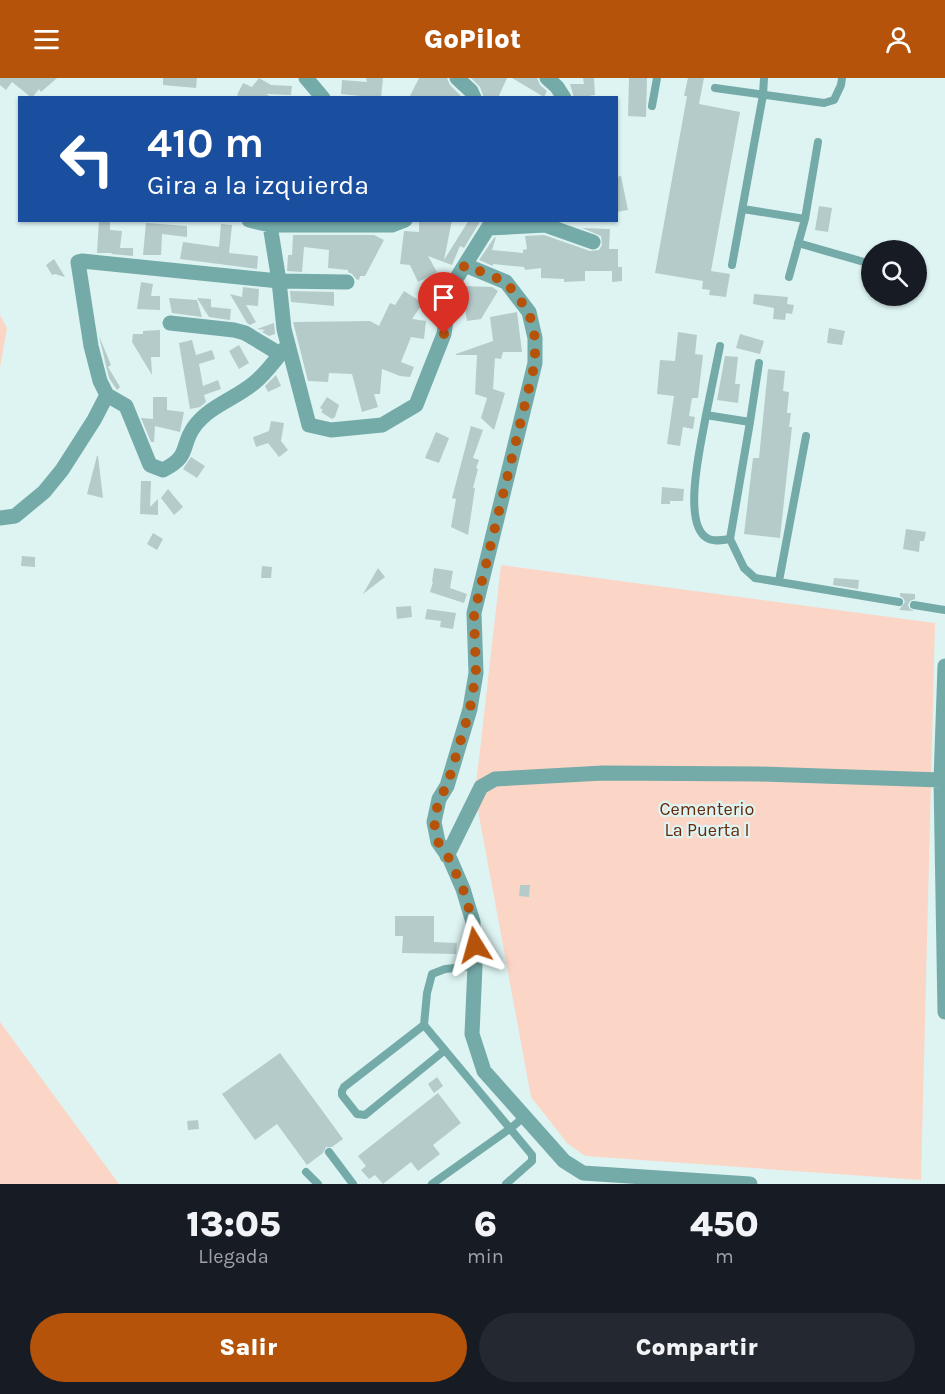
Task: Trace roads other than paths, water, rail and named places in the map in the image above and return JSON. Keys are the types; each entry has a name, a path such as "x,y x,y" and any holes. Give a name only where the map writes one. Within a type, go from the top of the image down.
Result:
{"street":[{"path":"306,78 320,96"},
{"path":"457,78 473,96"},
{"path":"547,78 563,96"},
{"path":"400,222 392,225 268,223 279,281 284,349 309,424 331,430 382,425 417,405 444,334 451,286 491,224 544,225 593,242"},
{"path":"284,349 254,383 203,417 193,428 185,450 176,463 163,470 150,465 126,406 107,395 100,381 78,262 279,281 347,282"},
{"path":"465,265 506,282 529,312 535,338 535,363 474,614 476,673 470,709 447,786 439,799 434,822 438,842 463,889 473,922 475,966 472,1034 484,1071 564,1161 583,1173 750,1184"},
{"path":"170,323 234,330 284,349"},
{"path":"0,518 15,516 44,492 62,470 107,395"},
{"path":"945,666 941,780 944,797 945,1012"},
{"path":"447,856 481,787 495,779 614,773 759,774 941,780"}],"lane":[{"path":"652,106 657,78"},
{"path":"732,266 763,95 764,78"},
{"path":"715,88 824,103 834,100 842,78"},
{"path":"789,277 805,219 818,142"},
{"path":"743,209 805,219"},
{"path":"798,243 861,261"},
{"path":"720,346 706,415 694,492 694,512 699,531 704,537 711,540 730,539"},
{"path":"759,363 730,539 744,568 755,578 899,602"},
{"path":"706,415 750,422"},
{"path":"779,581 806,436"},
{"path":"914,605 945,610"},
{"path":"475,966 445,969 432,974 427,993 424,1025 533,1157 532,1161 506,1184"},
{"path":"424,1025 344,1087 342,1095 357,1114 364,1115 445,1050"},
{"path":"432,1184 525,1116"},
{"path":"329,1152 353,1184"},
{"path":"306,1172 318,1184"}],"park label":[{"name":"Cementerio La Puerta I","path":"707,819"}]}
